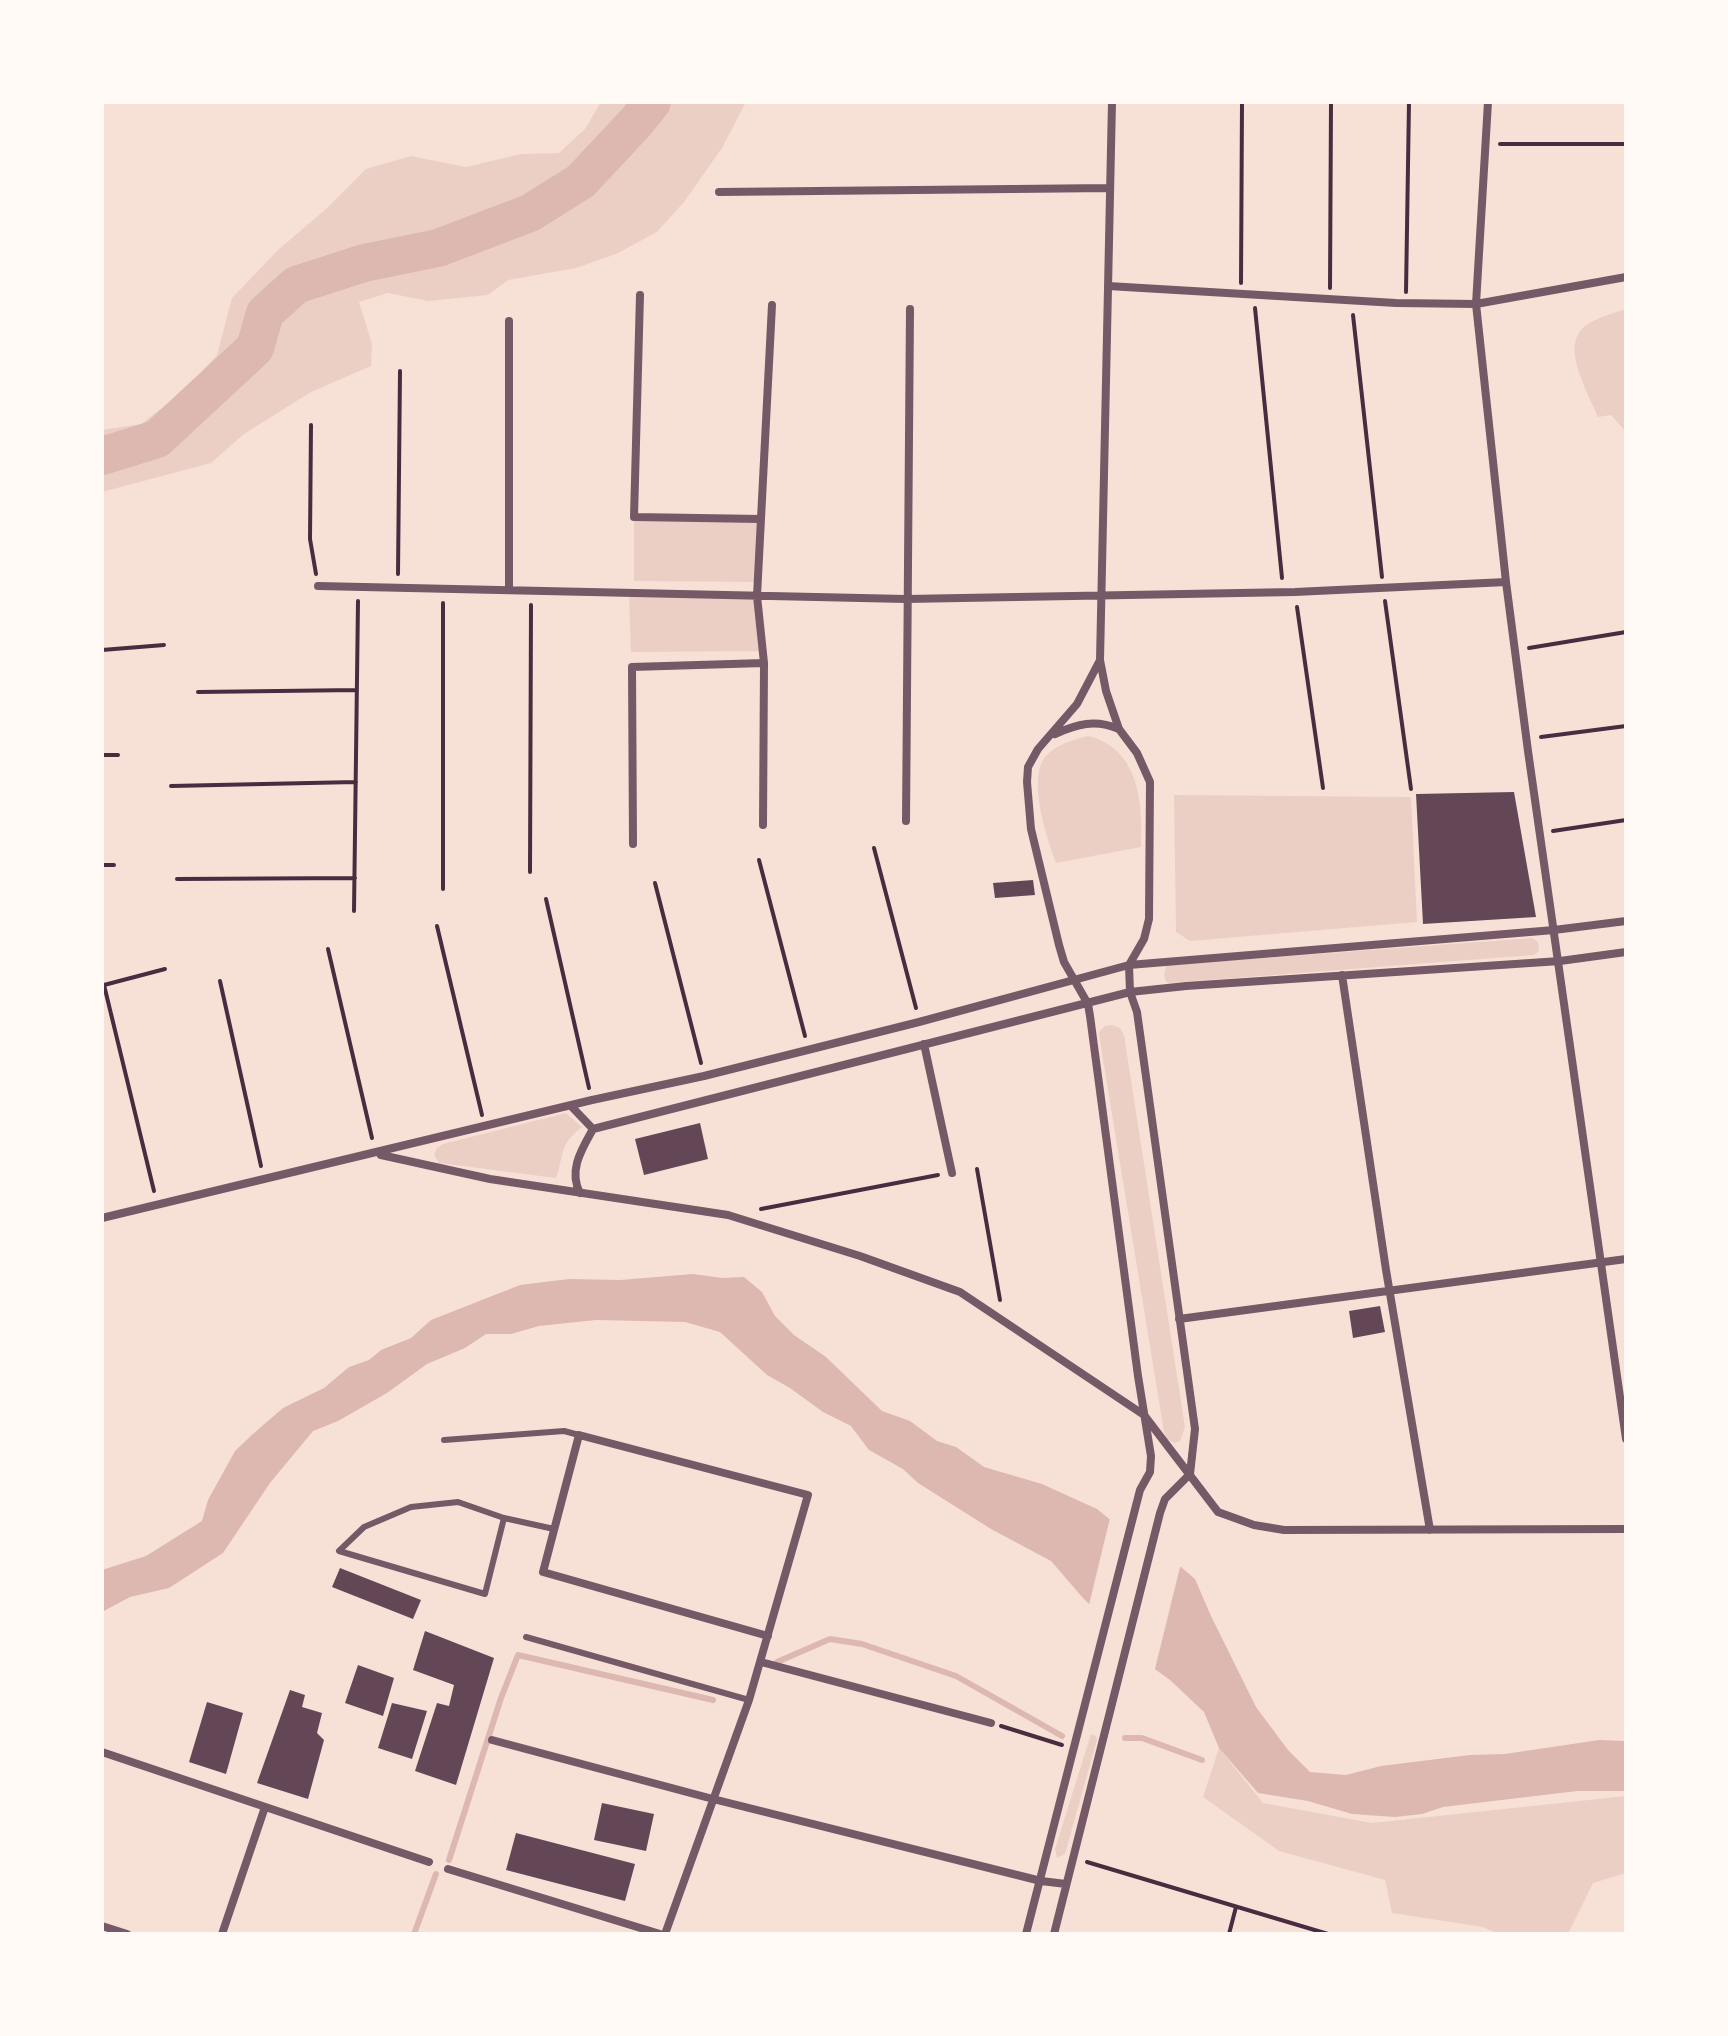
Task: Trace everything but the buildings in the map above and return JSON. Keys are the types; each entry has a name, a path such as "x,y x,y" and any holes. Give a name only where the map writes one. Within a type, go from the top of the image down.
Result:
{"street":[{"path":"1054,1934 1160,1513 1165,1499 1190,1474 1195,1429 1137,1012 1130,992 1129,965 1144,939 1149,919 1150,782 1137,753 1119,729 1108,699 1100,660 1112,102"},
{"path":"1488,102 1476,304 1526,739 1626,1439"},
{"path":"719,192 1110,188"},
{"path":"1108,286 1329,300 1476,304 1626,277"},
{"path":"640,295 634,517 761,519"},
{"path":"763,825 764,663 757,596 772,305"},
{"path":"906,821 910,309"},
{"path":"509,321 509,590"},
{"path":"318,586 906,599 1284,593 1506,582"},
{"path":"1026,1934 1140,1490 1150,1472 1151,1456 1088,1004 1064,962 1027,802 1028,767 1048,737 1077,704 1100,660"},
{"path":"633,844 632,667 764,663"},
{"path":"1048,737 1084,723 1103,723 1119,729"},
{"path":"102,1218 704,1076 1129,965 1554,930 1626,921"},
{"path":"580,1193 574,1171 593,1129 1130,992 1560,961 1626,952"},
{"path":"1342,975 1430,1530"},
{"path":"924,1044 952,1173"},
{"path":"571,1106 593,1129"},
{"path":"376,1154 490,1179 728,1215 860,1256 960,1292 1144,1415 1218,1512 1271,1529 1626,1529"},
{"path":"1179,1319 1626,1259"},
{"path":"448,1869 662,1934 761,1662 808,1495 579,1435 543,1572 768,1636"},
{"path":"761,1662 991,1723"},
{"path":"492,1740 713,1799 1041,1881 1066,1884"},
{"path":"102,1752 429,1862"},
{"path":"222,1934 265,1807"},
{"path":"102,1926 127,1934"}],"lane":[{"path":"444,1440 564,1431 579,1435"},
{"path":"504,1518 485,1594 339,1551 364,1527 411,1507 458,1502 504,1518 554,1529"},
{"path":"526,1637 749,1700"}],"path":[{"path":"1241,293 1242,102"},
{"path":"1329,300 1331,102"},
{"path":"1406,303 1409,102"},
{"path":"1486,144 1626,144"},
{"path":"1254,294 1284,593"},
{"path":"1352,301 1383,588 1411,789"},
{"path":"397,588 400,371"},
{"path":"311,425 310,539 318,586"},
{"path":"354,911 358,586"},
{"path":"443,589 443,889"},
{"path":"530,872 531,590"},
{"path":"1295,592 1323,788"},
{"path":"1515,650 1626,632"},
{"path":"102,650 164,645"},
{"path":"198,692 357,690"},
{"path":"1526,739 1626,726"},
{"path":"102,755 118,755"},
{"path":"171,786 356,782"},
{"path":"1539,833 1626,820"},
{"path":"874,848 919,1022"},
{"path":"759,860 809,1050"},
{"path":"102,865 114,865"},
{"path":"177,879 355,878"},
{"path":"655,883 704,1076"},
{"path":"546,899 592,1100"},
{"path":"437,926 485,1128"},
{"path":"328,949 376,1154"},
{"path":"158,1205 103,985 165,969"},
{"path":"220,981 264,1181"},
{"path":"977,1169 1004,1322"},
{"path":"759,1209 952,1173"},
{"path":"991,1723 1074,1749"},
{"path":"1073,1858 1328,1934"},
{"path":"1229,1934 1236,1907"}],"shaded area":[{"path":"601,102 746,102 722,148 684,202 657,232 616,254 576,268 508,280 488,295 428,301 388,293 359,302 372,344 371,366 311,392 244,434 211,463 102,492 102,430 141,424 185,390 217,355 232,298 279,249 325,210 366,169 411,156 466,167 521,154 559,153 585,129"},
{"path":"1626,309 1626,432 1611,415 1598,417 1583,384 1575,346 1577,336 1588,324"},
{"path":"634,517 761,519 758,582 634,581"},
{"path":"629,593 757,596 763,651 631,652"},
{"path":"1088,736 1105,742 1128,765 1139,796 1141,847 1056,863 1039,800 1038,775 1049,753 1068,742"},
{"path":"1174,795 1411,797 1417,922 1190,941 1176,932"},
{"path":"1532,938 1538,942 1539,951 1534,955 1170,983 1166,982 1164,975 1169,965"},
{"path":"1105,1026 1120,1028 1124,1035 1185,1427 1180,1441 1174,1443 1167,1439 1164,1432 1100,1041 1099,1032"},
{"path":"566,1113 582,1127 563,1150 556,1178 439,1163 434,1155 443,1144"},
{"path":"693,1274 744,1277 762,1292 775,1316 794,1335 826,1357 882,1411 910,1421 937,1441 956,1447 984,1467 1042,1484 1097,1509 1171,1569 1181,1567 1195,1579 1256,1707 1288,1750 1310,1772 1346,1775 1381,1766 1470,1755 1505,1754 1599,1740 1626,1741 1626,1791 1577,1791 1443,1807 1422,1814 1395,1817 1352,1814 1308,1801 1258,1793 1219,1748 1204,1712 1152,1667 1051,1561 991,1529 918,1483 903,1469 869,1450 851,1426 823,1412 767,1375 720,1332 685,1322 596,1320 539,1326 511,1334 486,1334 465,1348 427,1364 387,1393 338,1421 313,1431 270,1483 223,1553 169,1588 130,1597 102,1612 102,1570 146,1556 202,1521 208,1500 235,1451 254,1433 283,1408 324,1388 349,1367 411,1338 431,1320 520,1285 569,1279 620,1280"},
{"path":"1091,1734 1097,1740 1065,1854 1057,1858 1055,1849"},
{"path":"1219,1748 1263,1803 1372,1823 1626,1796 1626,1873 1593,1883 1568,1934 1499,1934 1483,1927 1392,1913 1385,1880 1279,1851 1203,1797"}],"pier":[{"path":"1111,1514 1172,1565 1181,1563 1154,1673 1088,1609"}],"waterway":[{"path":"102,456 157,439 255,348 265,313 296,285 364,263 438,248 530,213 581,181 652,102"},
{"path":"777,1662 830,1639 862,1644 956,1676 1062,1736"},
{"path":"449,1860 518,1655 713,1700"},
{"path":"1125,1738 1142,1738 1202,1760"},
{"path":"414,1934 436,1874"}]}
